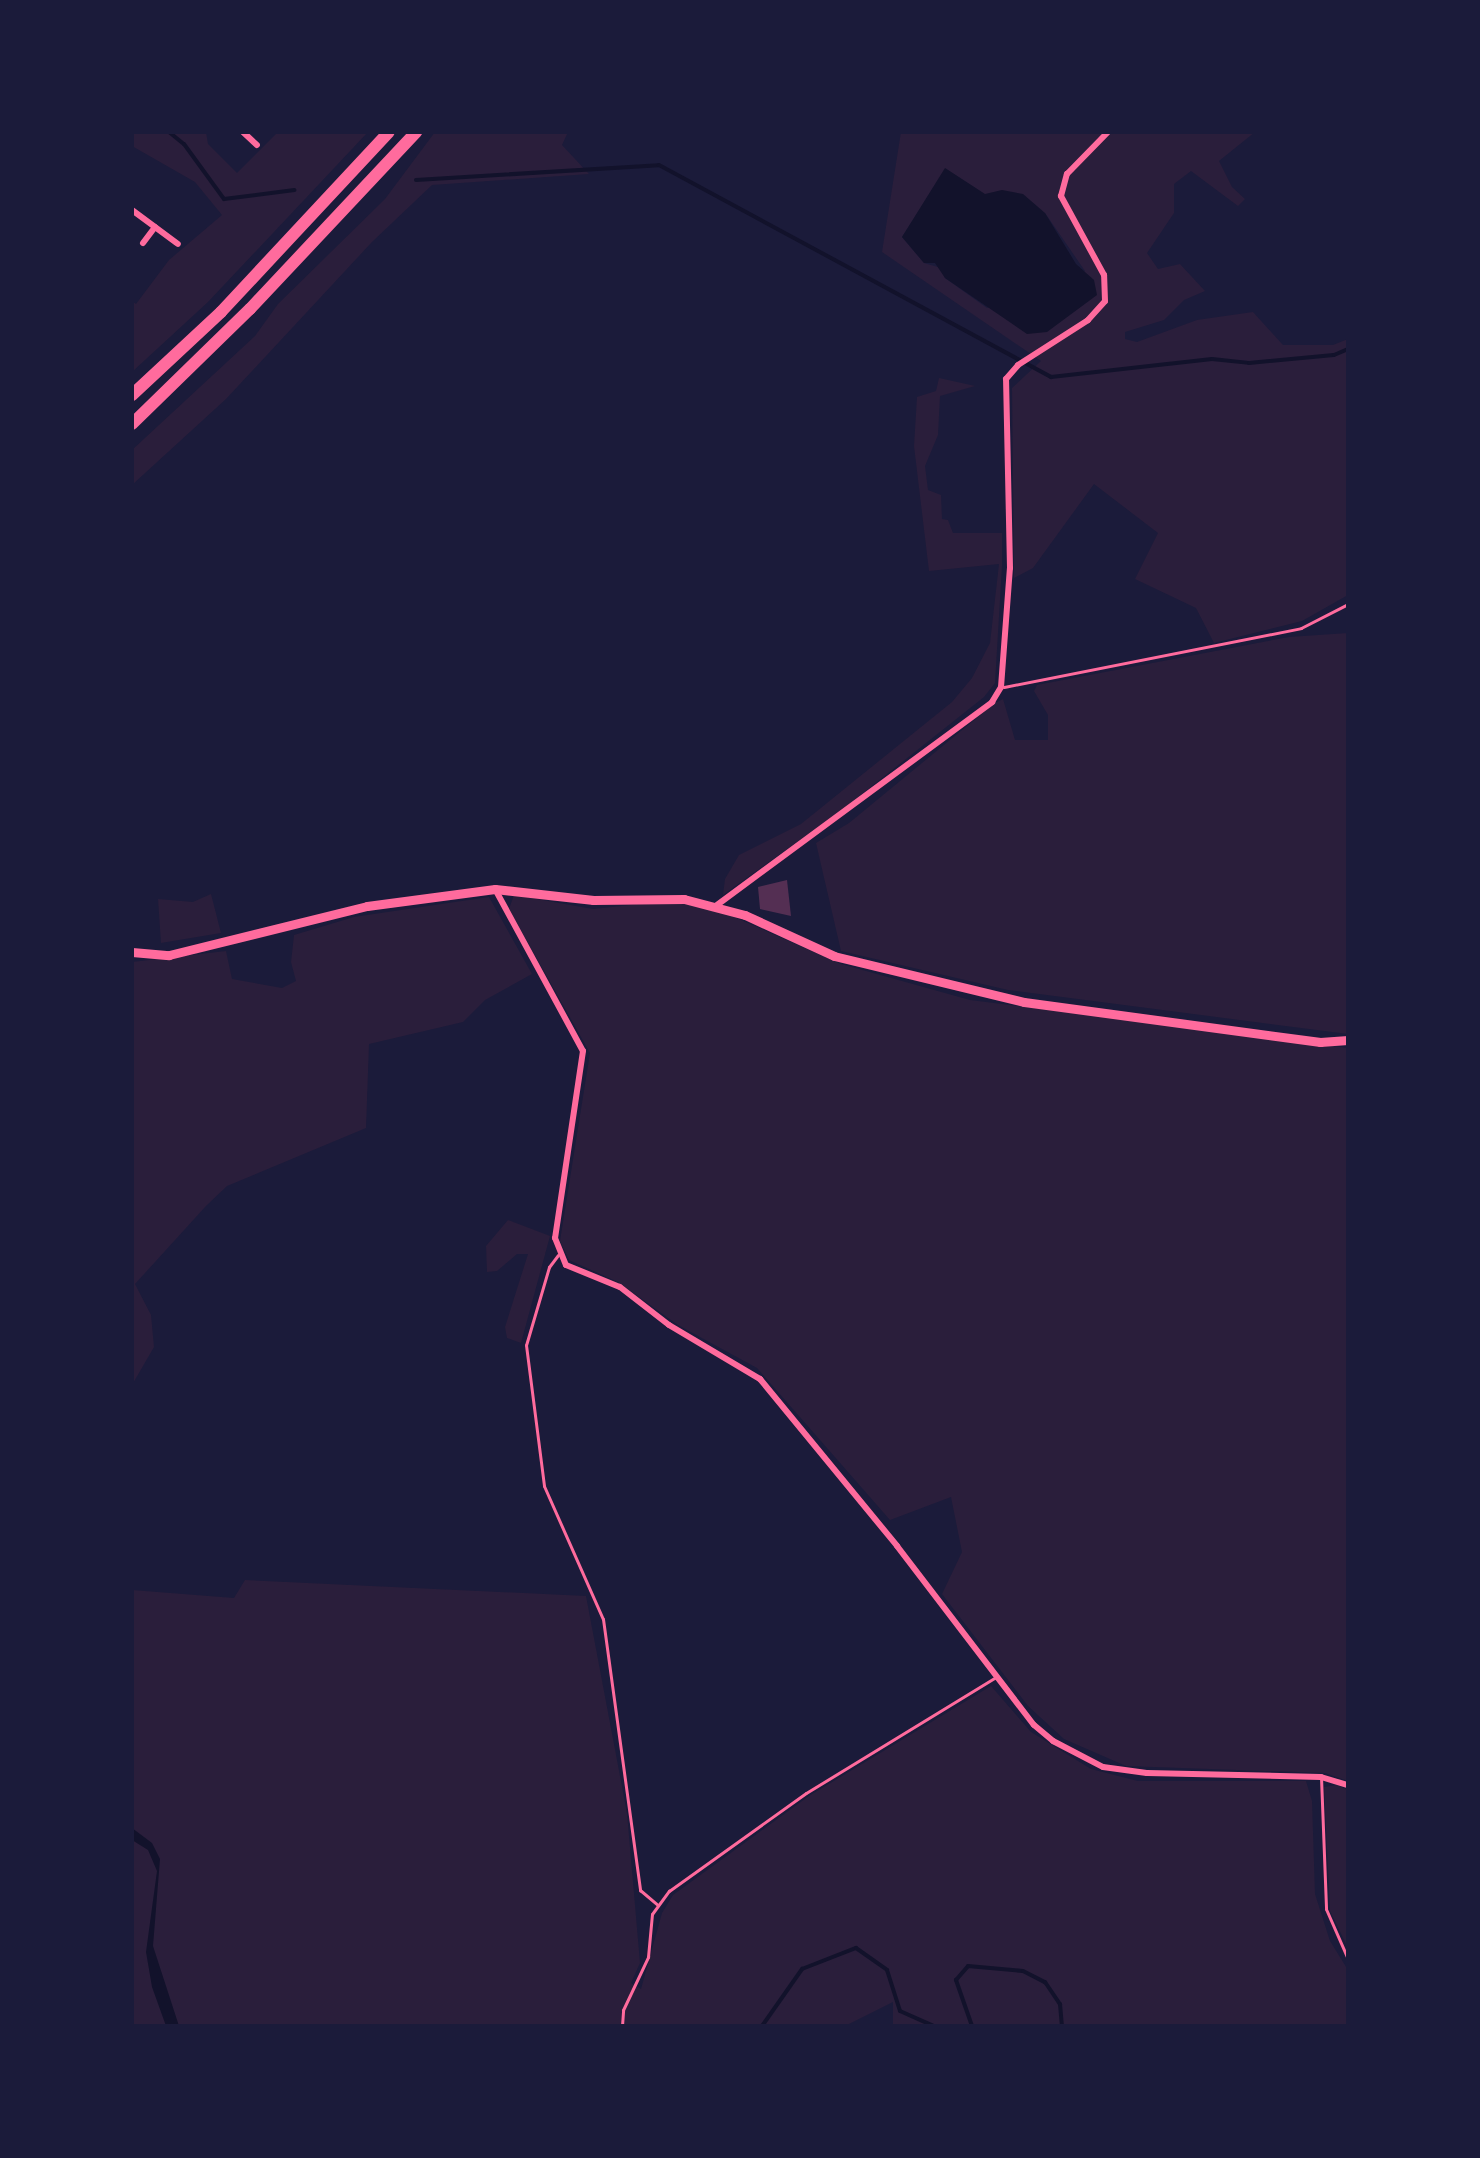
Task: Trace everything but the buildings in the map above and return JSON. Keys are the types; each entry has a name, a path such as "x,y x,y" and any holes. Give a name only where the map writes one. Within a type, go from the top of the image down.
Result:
{"highway":[{"path":"132,395 221,312 389,132"},
{"path":"132,424 250,309 416,132"}],"main road":[{"path":"132,952 169,955 367,906 495,889 537,889 593,900 662,898 717,905 834,956 964,989 1320,1042 1348,1040"}],"street":[{"path":"243,132 257,145"},
{"path":"717,905 992,702 1001,687 1010,568 1006,379 1018,365 1088,320 1105,301 1104,275 1061,196 1067,174 1108,132"},
{"path":"132,210 178,244"},
{"path":"143,243 155,227"},
{"path":"495,889 583,1051 555,1238 558,1255 566,1265 620,1287 669,1325 760,1379 897,1546 996,1677 1043,1733 1103,1767 1186,1775 1321,1777 1348,1785"}],"lane":[{"path":"1001,687 1301,628 1348,604"},
{"path":"558,1255 549,1267 526,1345 544,1486 603,1619 640,1890 658,1905"},
{"path":"622,2026 623,2010 648,1957 652,1914 669,1891 806,1793 996,1677"},
{"path":"1321,1777 1326,1909 1348,1959"}],"shaded area":[{"path":"132,132 206,132 208,144 237,173 278,132 368,132 208,302 132,372 132,301 136,304 169,260 222,215 195,182 132,146"},
{"path":"435,132 568,132 562,145 589,174 432,185 372,242 226,399 132,485 132,450 255,336 278,304 385,199"},
{"path":"901,132 1255,132 1219,161 1232,187 1245,199 1238,206 1191,171 1174,184 1174,213 1147,253 1158,269 1180,264 1205,291 1184,300 1164,320 1125,332 1125,339 1137,342 1197,320 1253,312 1283,345 1333,345 1348,339 1348,595 1302,621 1214,643 1196,608 1135,579 1158,533 1094,484 1033,568 1014,578 1012,388 1041,361 882,252","holes":["946,169 984,194 1045,213 1085,271 987,308 945,278 941,268 924,263 902,237"]},
{"path":"945,168 985,194 1002,190 1023,194 1045,213 1076,264 1094,280 1097,295 1047,332 1027,334 945,278 935,263 924,263 902,237"},
{"path":"939,378 975,386 940,396 938,435 925,466 928,490 941,495 942,519 948,520 953,533 1002,533 995,683 984,697 843,809 723,895 725,879 739,855 801,824 952,702 972,678 990,643 999,564 929,571 914,446 917,397 936,391"},
{"path":"1348,633 1348,1034 1008,990 841,951 816,843 849,823 995,703 1003,699 1015,740 1048,740 1048,715 1034,691 1037,685 1289,637"},
{"path":"211,894 221,933 161,943 158,899 193,902"},
{"path":"514,895 593,909 669,901 694,905 723,912 841,964 970,1000 1348,1048 1348,1781 1325,1773 1126,1766 1064,1739 1028,1706 942,1594 962,1552 951,1497 890,1520 757,1368 678,1325 618,1282 569,1260 560,1241 590,1053 509,909"},
{"path":"489,897 532,974 485,1000 463,1022 369,1044 366,1128 227,1186 206,1206 135,1284 151,1315 154,1347 132,1385 132,962 226,951 232,979 282,988 296,981 291,962 294,935 354,917"},
{"path":"508,1220 550,1236 521,1343 507,1338 505,1327 528,1254 517,1254 497,1271 487,1272 486,1246"},
{"path":"245,1580 586,1596 627,1813 640,1963 631,1983 641,1989 662,1913 673,1895 809,1796 991,1686 1031,1732 1091,1769 1138,1781 1306,1781 1312,1801 1315,1894 1330,1941 1348,1970 1348,2026 893,2026 893,2002 845,2026 132,2026 132,1590 234,1598"},
{"path":"1337,1785 1348,1790 1348,1948 1330,1911 1324,1787"},
{"path":"132,1828 152,1843 160,1859 153,1946 179,2026 166,2026 152,1987 146,1952 157,1871 148,1850 132,1840"}],"waterway":[{"path":"169,132 184,144 224,199 294,190"},
{"path":"416,180 659,165 1051,377 1212,359 1249,363 1334,355 1348,349"},
{"path":"762,2026 802,1969 856,1948 887,1970 900,2011 933,2026"},
{"path":"972,2026 956,1980 968,1966 1023,1971 1045,1982 1060,2004 1062,2026"}]}
